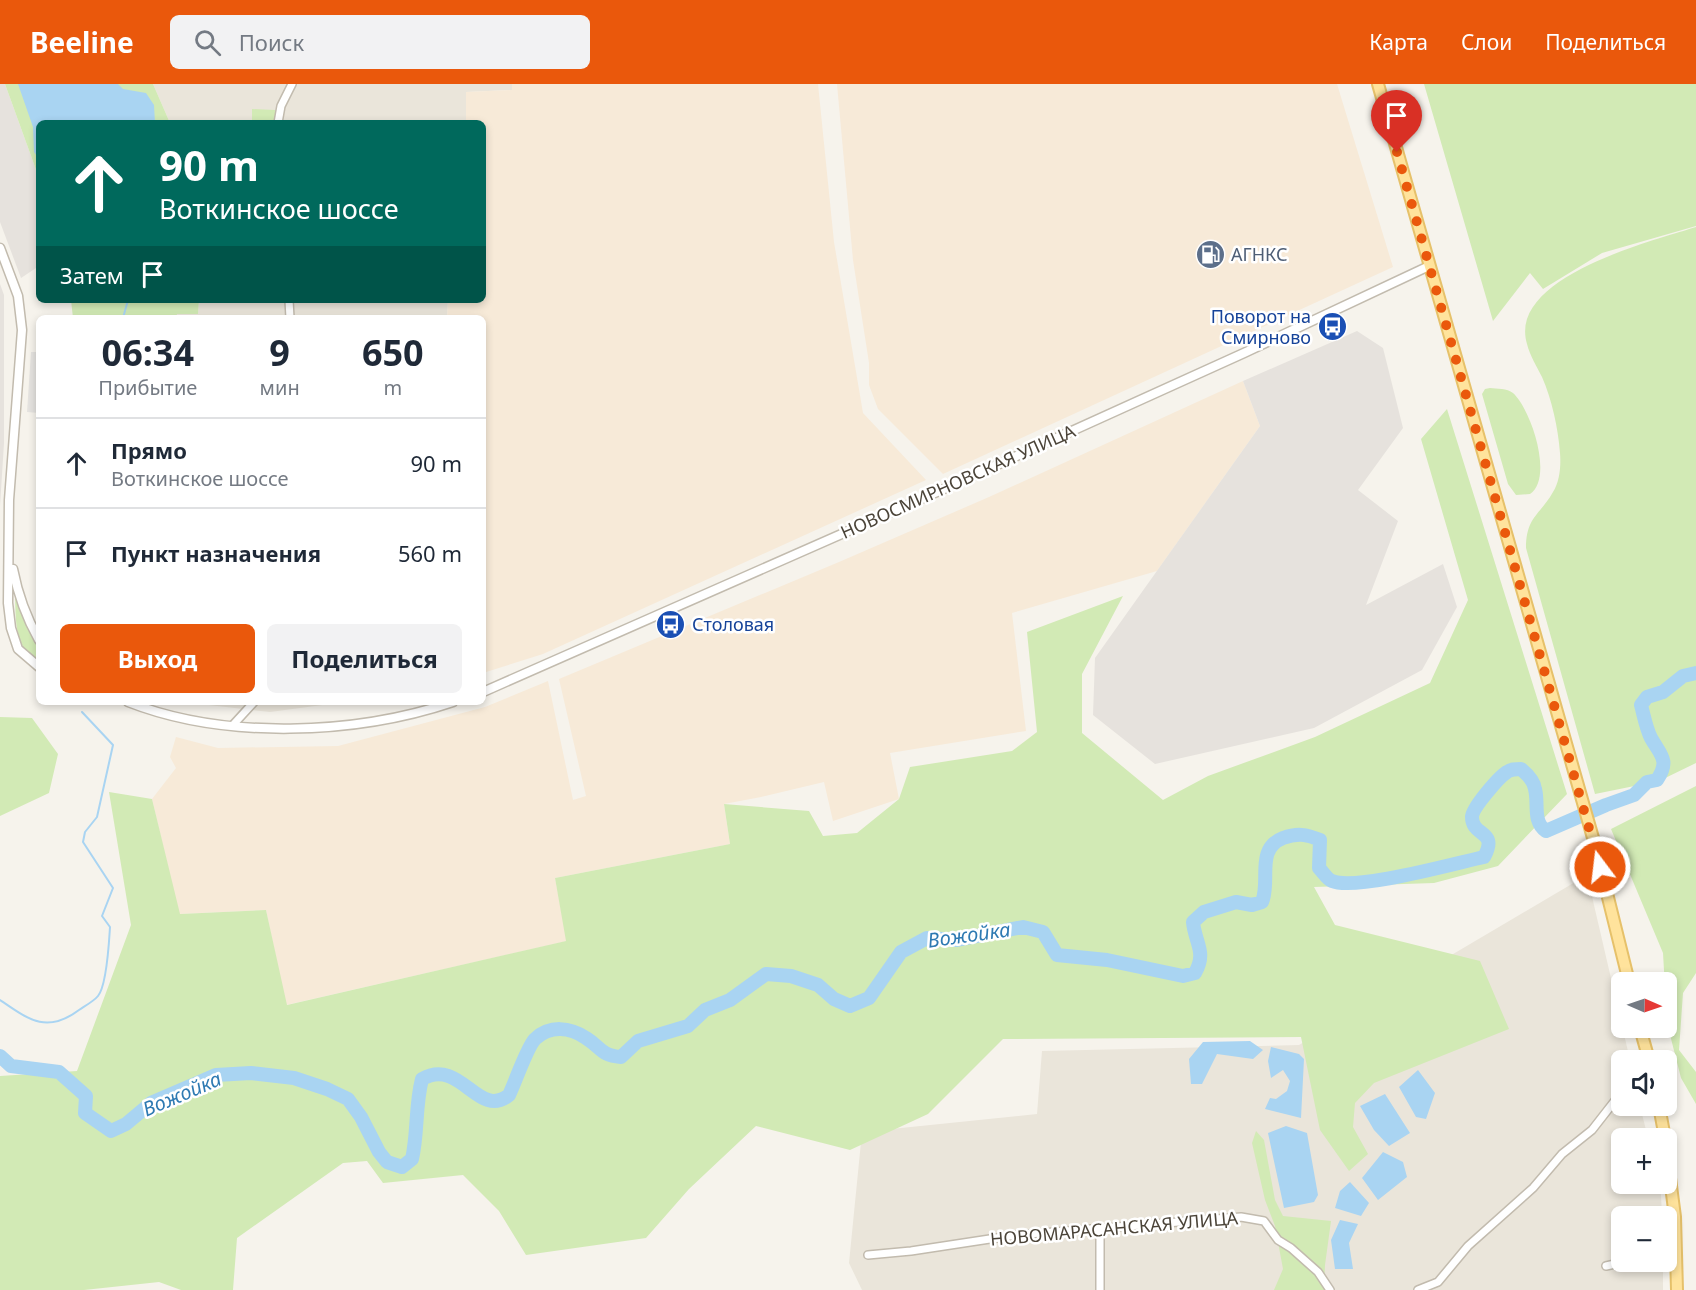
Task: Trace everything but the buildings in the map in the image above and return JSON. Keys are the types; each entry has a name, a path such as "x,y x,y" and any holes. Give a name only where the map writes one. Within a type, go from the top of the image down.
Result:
{"main road":[{"path":"1378,84 1573,767 1626,972"},
{"path":"1674,1272 1677,1290"}],"street":[{"path":"279,120 281,106 292,84"},
{"path":"0,248 18,296 22,330 9,500 8,603 11,628 18,649 36,664"},
{"name":"НОВОСМИРНОВСКАЯ УЛИЦА","path":"486,691 966,479 1245,353 1429,266"},
{"path":"10,550 17,590 36,634"},
{"path":"135,705 190,721 232,726 287,728 360,725 441,705"},
{"path":"232,726 251,705"},
{"path":"1418,1290 1438,1282 1468,1246 1533,1188 1562,1154 1592,1130 1611,1106"},
{"name":"НОВОМАРАСАНСКАЯ УЛИЦА","path":"868,1256 1016,1235 1241,1217 1264,1221 1278,1240 1291,1248 1318,1272 1330,1290"},
{"path":"1100,1229 1100,1290"},
{"path":"1606,1266 1611,1265"}],"shaded area":[{"path":"0,84 5,84 36,170 36,268 21,278 0,222"},
{"path":"153,84 512,84 512,90 466,92 466,120 169,120"},
{"path":"512,84 818,84 834,242 863,413 926,480 543,654 486,672 486,315 447,315 448,303 486,303 486,120 466,120 466,92 512,90"},
{"path":"837,84 1337,84 1393,267 943,474 878,409 869,385 869,363 853,260"},
{"path":"0,284 4,295 4,443 0,506"},
{"path":"199,303 448,303 447,315 176,315 198,314"},
{"path":"1357,331 1383,348 1403,428 1358,490 1398,521 1366,605 1443,564 1457,607 1422,670 1314,728 1155,764 1093,715 1095,658 1260,426 1243,381"},
{"path":"31,352 36,352 36,413 27,412"},
{"path":"1243,381 1260,426 1157,571 1012,613 1026,731 890,753 899,799 833,821 824,782 724,804 730,844 555,878 567,941 286,1005 266,910 179,914 152,799 176,768 170,757 176,737 218,748 338,746 485,707 548,681 573,800 586,796 559,679 989,497"},
{"path":"209,705 322,705 270,712"},
{"path":"1587,875 1611,978 1611,1038 1625,1038 1628,1050 1611,1050 1611,1116 1642,1116 1646,1128 1611,1128 1611,1194 1661,1195 1662,1206 1611,1206 1611,1272 1663,1272 1663,1290 862,1290 849,1263 862,1132 1037,1114 1042,1051 1299,1045"}],"green space":[{"path":"5,84 153,84 169,120 36,120 36,170"},
{"path":"1424,84 1696,84 1696,226 1602,253 1543,289 1530,273 1493,321"},
{"path":"252,109 275,110 275,120 252,120"},
{"path":"1696,227 1696,763 1659,781 1595,794 1526,548 1528,529 1555,488 1559,478 1560,463 1558,434 1552,405 1527,344 1527,320 1539,299 1560,281 1618,253"},
{"path":"71,303 199,303 198,314 73,315"},
{"path":"1485,389 1511,391 1520,401 1533,428 1540,459 1540,474 1537,486 1530,494 1516,495 1508,484 1482,394"},
{"path":"1447,409 1567,794 1498,866 1434,883 1314,887 1335,925 1480,961 1509,1029 1374,1083 1355,1103 1353,1127 1368,1154 1349,1171 1320,1130 1301,1037 1003,1039 928,1114 850,1150 756,1126 689,1189 646,1238 526,1255 499,1211 463,1175 383,1183 367,1161 343,1163 237,1238 233,1290 181,1290 159,1282 84,1290 0,1290 0,1076 77,1071 131,925 109,792 152,799 180,914 266,910 287,1005 566,941 555,878 730,844 724,804 809,811 823,836 857,833 899,799 910,767 1012,751 1037,732 1027,632 1123,596 1082,674 1082,733 1163,800 1208,776 1315,737 1430,683 1468,600 1421,439"},
{"path":"15,595 36,643 36,661 25,650 16,624"},
{"path":"0,717 32,718 58,754 49,793 0,816"},
{"path":"1696,786 1696,973 1683,993 1679,1050 1696,1072 1696,1104 1681,1078 1677,1050 1674,1050 1671,1038 1677,1038 1677,972 1664,972 1663,953 1611,829"},
{"path":"1256,1131 1264,1140 1275,1200 1283,1216 1331,1221 1324,1290 1274,1290 1283,1269 1275,1226 1265,1200 1252,1143"}],"water":[{"path":"18,84 118,84 123,89 146,93 154,105 155,120 36,120 36,155 33,127"},
{"path":"1250,1041 1263,1050 1253,1059 1217,1054 1202,1084 1191,1084 1189,1059 1203,1042"},
{"path":"1271,1047 1299,1054 1304,1059 1301,1118 1265,1109 1270,1098 1276,1099 1287,1091 1290,1081 1283,1070 1271,1078 1268,1061"},
{"path":"1418,1070 1435,1093 1426,1119 1416,1117 1399,1087"},
{"path":"1385,1094 1410,1133 1389,1146 1374,1130 1360,1106"},
{"path":"1286,1126 1307,1133 1318,1195 1314,1202 1284,1208 1268,1133"},
{"path":"1383,1152 1403,1162 1407,1177 1378,1200 1362,1178"},
{"path":"1350,1182 1369,1203 1361,1216 1335,1208 1340,1191"},
{"path":"1340,1220 1358,1224 1349,1243 1353,1269 1335,1269 1331,1240"}],"waterway":[{"path":"124,315 127,303"},
{"name":"Вожойка","path":"0,1056 11,1066 59,1072 86,1096 85,1113 111,1131 126,1124 151,1103 216,1075 251,1073 294,1078 348,1099 361,1117 379,1152 387,1162 402,1167 412,1159 422,1079 436,1074 448,1076 478,1095 488,1100 498,1101 509,1095 532,1043 547,1031 560,1029 580,1034 605,1053 621,1057 638,1041 688,1026 705,1010 730,1000 766,974 791,976 818,985 834,999 850,1006 869,998 901,952 927,938 957,940 1023,927 1043,932 1057,955 1107,960 1183,976 1195,973 1200,953 1193,922 1204,912 1236,902 1252,905 1262,902 1266,858 1274,843 1283,838 1302,835 1320,840 1319,868 1327,877 1332,881 1344,883 1362,882 1406,875 1484,857 1488,842 1473,823 1473,813 1492,786 1512,770 1521,769 1532,780 1536,795 1537,817 1546,831 1634,795 1647,782 1657,780 1663,768 1663,758 1649,734 1641,705 1647,697 1663,692 1683,676 1696,673"},
{"path":"0,1000 29,1018 48,1023 68,1017 94,1000 104,983 110,927 102,916 113,888 83,842 85,832 97,817 113,745 82,712"}],"place":[{"name":"АГНКС","path":"1210,255"},
{"name":"Поворот на Смирново","path":"1332,327"},
{"name":"Столовая","path":"671,625"}],"route":[{"path":"1397,152 1600,867"}]}
